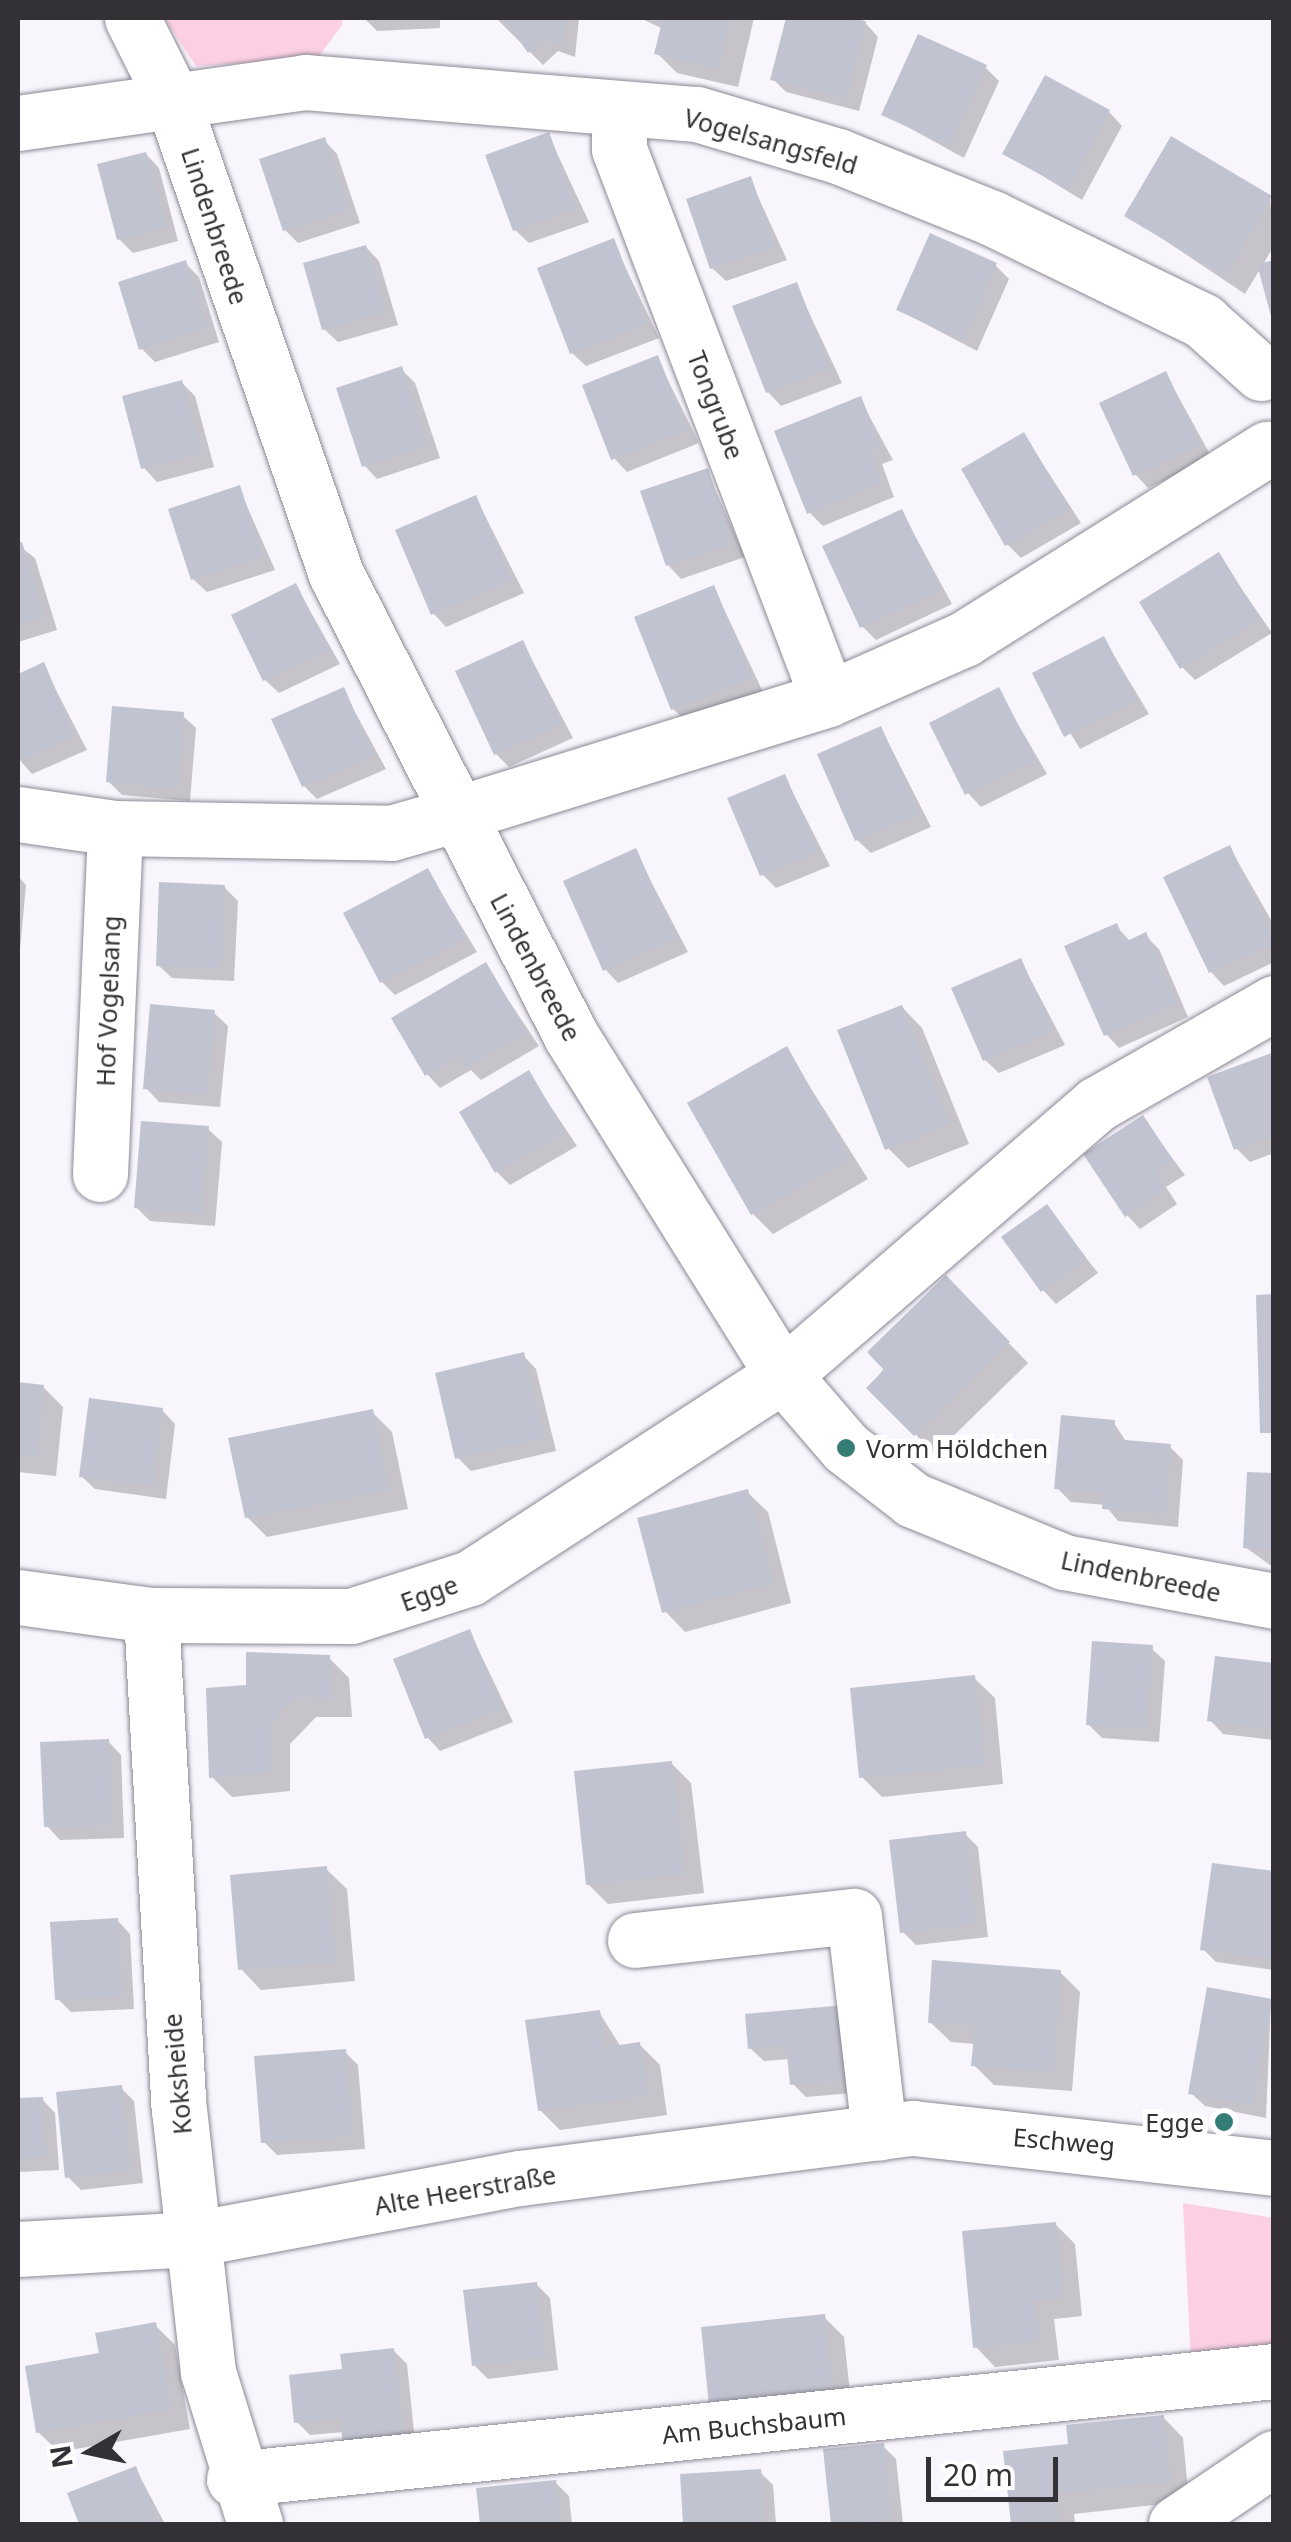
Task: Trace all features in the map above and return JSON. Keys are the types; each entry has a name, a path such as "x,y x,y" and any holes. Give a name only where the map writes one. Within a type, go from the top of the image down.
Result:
{"street":[{"name":"Lindenbreede","path":"132,18 171,96 301,490 457,814 571,1036 783,1375 846,1448 913,1500 1064,1562 1274,1601"},
{"name":"Vogelsangsfeld","path":"171,96 304,82 436,86 619,109 698,114 838,156 992,218 1202,321 1267,368 1248,420 1270,450 964,639 828,699 457,814"},
{"path":"18,123 171,96"},
{"name":"Tongrube","path":"619,109 619,148 828,699"},
{"path":"18,814 115,828 390,833 457,814"},
{"name":"Hof Vogelsang","path":"100,1174 115,828"},
{"path":"783,1375 1097,1104 1274,1003"},
{"name":"Egge","path":"18,1597 150,1615 351,1616 406,1603 470,1578 610,1494 783,1375"},
{"name":"Koksheide","path":"150,1615 193,2239 208,2372 244,2502"},
{"path":"635,1940 854,1916 896,2131"},
{"name":"Alte Heerstraße","path":"18,2249 193,2239 520,2178 896,2131"},
{"name":"Eschweg","path":"896,2131 1274,2168"},
{"name":"Am Buchsbaum","path":"244,2502 1274,2371"},
{"path":"1176,2524 1274,2458"}],"shaded area":[{"path":"164,18 342,18 342,25 317,59 196,66"},
{"path":"1183,2203 1273,2218 1273,2351 1191,2361"}],"building":[{"path":"504,18 565,18 562,46 544,39 528,53"},
{"path":"663,18 730,18 718,68 654,54"},
{"path":"786,18 866,21 846,99 770,80"},
{"path":"918,34 987,65 950,146 881,115"},
{"path":"1045,75 1110,110 1068,189 1002,154"},
{"path":"549,132 577,208 513,231 485,155"},
{"path":"1171,136 1272,196 1225,276 1124,216"},
{"path":"325,137 348,210 283,231 259,159"},
{"path":"146,152 166,228 117,240 97,164"},
{"path":"751,176 775,247 710,269 686,199"},
{"path":"930,233 997,263 963,340 896,310"},
{"path":"614,238 647,324 570,354 537,268"},
{"path":"366,245 386,312 322,330 303,263"},
{"path":"186,260 207,328 139,350 118,282"},
{"path":"1274,260 1274,319 1272,320 1257,264"},
{"path":"797,282 830,369 766,393 732,306"},
{"path":"658,355 687,430 611,460 582,385"},
{"path":"402,366 428,445 362,467 336,388"},
{"path":"1166,371 1200,445 1133,476 1099,403"},
{"path":"182,380 202,453 141,469 122,396"},
{"path":"861,396 881,446 870,450 882,483 807,514 774,431"},
{"path":"1024,432 1069,509 1005,546 961,469"},
{"path":"708,468 733,544 666,566 640,491"},
{"path":"240,485 263,557 191,580 168,509"},
{"path":"476,495 512,580 431,615 395,530"},
{"path":"902,509 941,590 860,628 822,546"},
{"path":"22,542 45,617 18,625 18,543"},
{"path":"1219,552 1260,619 1180,669 1139,602"},
{"path":"296,583 329,650 263,681 231,615"},
{"path":"714,585 752,678 671,710 634,617"},
{"path":"1104,636 1137,700 1064,737 1032,673"},
{"path":"523,640 561,724 494,755 455,671"},
{"path":"44,662 75,736 18,761 18,674"},
{"path":"344,687 374,756 302,787 271,719"},
{"path":"999,687 1036,760 965,795 929,723"},
{"path":"112,706 184,712 177,788 106,782"},
{"path":"881,726 919,813 855,841 817,754"},
{"path":"785,774 818,852 760,876 727,798"},
{"path":"1230,845 1274,943 1209,973 1163,877"},
{"path":"636,848 676,938 603,971 563,881"},
{"path":"428,868 466,938 380,983 343,913"},
{"path":"159,882 225,885 221,969 156,966"},
{"path":"1117,923 1125,942 1146,932 1177,1003 1104,1036 1064,946"},
{"path":"1021,958 1053,1031 983,1061 951,988"},
{"path":"486,962 527,1032 465,1068 459,1056 425,1076 391,1018"},
{"path":"150,1004 215,1010 207,1095 143,1089"},
{"path":"902,1005 950,1124 885,1150 837,1030"},
{"path":"787,1046 850,1159 751,1215 687,1103"},
{"path":"1274,1052 1274,1135 1234,1150 1207,1077"},
{"path":"529,1070 565,1132 495,1173 459,1112"},
{"path":"1143,1115 1173,1160 1155,1172 1166,1189 1125,1217 1083,1154"},
{"path":"141,1121 209,1126 202,1214 134,1208"},
{"path":"1047,1204 1087,1259 1041,1292 1001,1237"},
{"path":"946,1275 1010,1342 914,1436 866,1388 884,1370 867,1352"},
{"path":"1274,1294 1274,1433 1260,1433 1256,1295"},
{"path":"524,1352 544,1438 455,1459 435,1373"},
{"path":"18,1382 44,1385 37,1457 18,1455"},
{"path":"89,1398 163,1408 153,1486 79,1477"},
{"path":"373,1409 389,1490 245,1518 228,1438"},
{"path":"1061,1415 1115,1420 1114,1439 1171,1444 1165,1514 1102,1509 1103,1493 1054,1489"},
{"path":"1247,1472 1274,1473 1274,1550 1243,1548"},
{"path":"748,1489 773,1583 662,1613 637,1518"},
{"path":"470,1629 502,1709 425,1739 393,1659"},
{"path":"1092,1641 1153,1645 1146,1729 1086,1725"},
{"path":"246,1652 330,1655 333,1698 295,1697 271,1723 271,1772 209,1778 206,1688 246,1685"},
{"path":"1215,1656 1274,1663 1274,1730 1207,1721"},
{"path":"975,1675 984,1765 859,1778 850,1688"},
{"path":"109,1739 112,1825 44,1827 40,1742"},
{"path":"672,1761 685,1874 586,1885 574,1771"},
{"path":"966,1831 976,1924 900,1933 889,1840"},
{"path":"1212,1863 1274,1871 1274,1959 1200,1950"},
{"path":"327,1866 336,1962 238,1970 230,1875"},
{"path":"118,1918 122,1996 55,2000 50,1922"},
{"path":"932,1960 1061,1970 1053,2072 971,2066 975,2026 928,2023"},
{"path":"1207,1987 1272,1999 1253,2105 1188,2094"},
{"path":"845,2005 852,2079 790,2085 786,2045 748,2049 745,2014"},
{"path":"600,2010 605,2047 640,2042 648,2095 538,2111 525,2020"},
{"path":"346,2049 353,2136 261,2143 254,2056"},
{"path":"122,2085 131,2171 65,2178 56,2092"},
{"path":"43,2097 46,2157 18,2159 18,2098"},
{"path":"1056,2222 1063,2297 1035,2300 1040,2341 973,2348 962,2231"},
{"path":"537,2282 546,2357 472,2366 463,2290"},
{"path":"825,2314 833,2392 709,2405 701,2327"},
{"path":"156,2322 171,2409 36,2433 25,2366 99,2353 95,2333"},
{"path":"394,2348 404,2439 343,2445 340,2418 294,2423 289,2375 342,2369 340,2354"},
{"path":"1164,2415 1170,2481 1055,2494 1059,2524 1011,2524 1003,2451 1068,2444 1066,2425"},
{"path":"884,2443 891,2520 831,2524 823,2449"},
{"path":"136,2466 159,2524 79,2524 67,2493"},
{"path":"761,2469 764,2524 683,2524 680,2474"},
{"path":"556,2480 561,2524 480,2524 476,2488"}],"place":[{"name":"Vorm Höldchen","path":"846,1448"},
{"name":"Egge","path":"1224,2122"}]}
